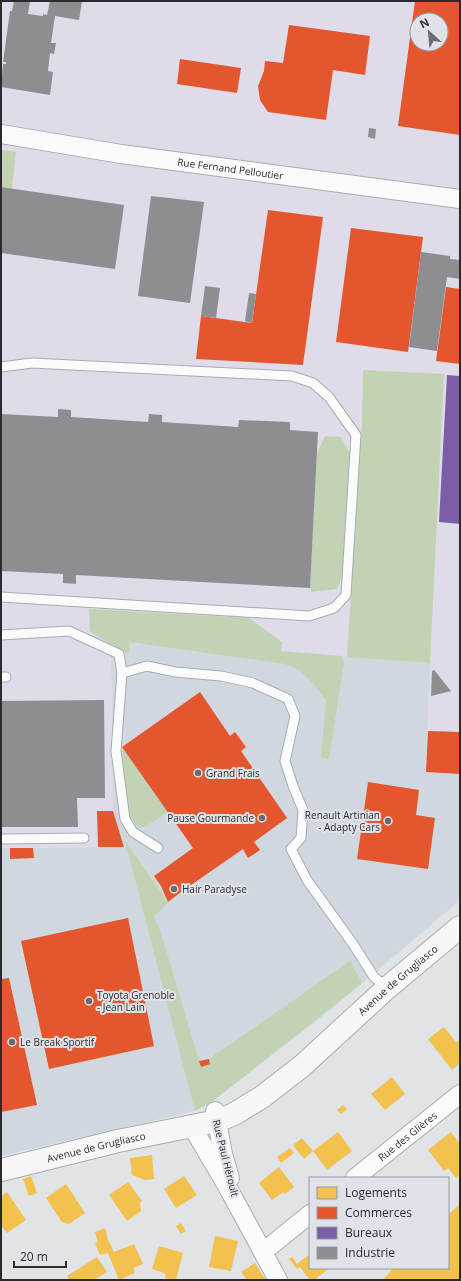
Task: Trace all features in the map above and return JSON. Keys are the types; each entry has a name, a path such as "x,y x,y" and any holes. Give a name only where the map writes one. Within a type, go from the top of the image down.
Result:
{"main road":[{"name":"Avenue de Grugliasco","path":"1,1170 118,1141 191,1125 216,1116 234,1114 262,1098 302,1066 336,1033 387,988 460,927"}],"street":[{"name":"Rue Fernand Pelloutier","path":"1,134 121,154 460,199"},
{"name":"Rue des Glières","path":"356,1177 460,1094"},
{"name":"Rue Paul Héroult","path":"216,1116 223,1154 238,1205"},
{"name":"Rue Paul Héroult","path":"191,1125 238,1205 278,1280"},
{"path":"263,1252 309,1215"}],"lane":[{"path":"1,367 32,363 292,376 313,383 329,396 356,435 346,595 334,608 309,616 1,597"},
{"path":"1,635 70,632 119,654 122,673 116,751 125,819 133,832 158,848"},
{"path":"122,673 147,666 175,672 221,676 252,683 288,699 295,716 285,761 303,810 302,838 291,849 307,880 353,944 374,977 387,988"},
{"path":"1,839 84,838"}],"shaded area":[{"path":"1,1 460,1 460,774 426,772 430,663 281,651 89,609 90,631 111,656 113,811 124,847 1,848"},
{"path":"90,631 281,651 430,663 426,772 460,774 460,871 458,902 333,1008 213,1101 195,1111 1,1156 1,848 124,847 113,811 111,656"}],"green space":[{"path":"1,150 16,152 12,189 1,187"},
{"path":"363,370 444,374 430,663 347,657 362,425"},
{"path":"325,436 341,437 350,454 344,573 337,589 311,592 317,454"},
{"path":"89,609 249,618 282,642 281,651 342,656 344,663 329,759 321,757 326,701 313,683 299,670 285,664 130,642 129,654 90,631"},
{"path":"122,747 168,812 143,828 136,825 129,815"},
{"path":"125,841 168,902 154,917 161,933 201,1067 210,1064 209,1059 350,961 362,983 213,1101 195,1111"}],"building: Logements":[{"path":"444,1027 456,1042 458,1041 460,1043 460,1063 452,1070 428,1039"},
{"path":"392,1077 405,1094 385,1110 371,1094"},
{"path":"343,1105 347,1109 341,1114 337,1110"},
{"path":"338,1132 352,1151 327,1170 313,1151"},
{"path":"451,1132 460,1144 460,1175 456,1178 448,1168 444,1171 428,1150"},
{"path":"302,1138 313,1151 304,1159 293,1145"},
{"path":"290,1148 294,1153 281,1163 277,1157"},
{"path":"152,1155 154,1179 145,1180 132,1175 130,1158"},
{"path":"279,1167 294,1187 285,1194 283,1192 272,1200 259,1183"},
{"path":"31,1176 37,1193 29,1196 23,1179"},
{"path":"184,1176 197,1195 176,1208 164,1189"},
{"path":"128,1182 142,1201 140,1202 141,1211 127,1221 109,1195"},
{"path":"66,1184 85,1213 69,1224 62,1222 46,1198"},
{"path":"7,1192 26,1220 7,1233 1,1225 1,1196"},
{"path":"460,1204 460,1280 387,1280 384,1278 393,1269 449,1269 449,1214"},
{"path":"181,1223 186,1231 181,1234 176,1226"},
{"path":"105,1228 108,1240 114,1252 134,1244 143,1264 133,1268 135,1273 119,1280 108,1253 100,1255 95,1243 98,1242 95,1232"},
{"path":"215,1236 238,1241 231,1271 209,1267"},
{"path":"159,1246 183,1253 176,1280 165,1278 166,1274 152,1269"},
{"path":"309,1255 309,1269 329,1269 314,1280 310,1280 300,1267 297,1269 289,1259 292,1257 297,1264"},
{"path":"97,1257 107,1272 94,1280 69,1280 67,1276"},
{"path":"255,1263 265,1279 264,1280 247,1280 241,1272"}],"building: Commerces":[{"path":"415,1 460,1 460,135 398,126 409,45 409,52 449,52 449,12 414,12"},
{"path":"289,25 370,36 365,75 333,70 326,120 268,112 260,100 258,86 264,71 265,61 283,63"},
{"path":"180,59 241,68 237,93 177,84"},
{"path":"268,210 323,217 303,365 196,359 201,316 252,323"},
{"path":"351,228 423,237 408,352 336,342"},
{"path":"446,287 460,289 460,364 436,361"},
{"name":"Grand Frais","path":"200,692 230,736 235,732 246,747 241,751 287,818 254,842 260,850 248,858 243,849 168,902 161,886 154,876 193,848 122,747"},
{"path":"428,731 460,732 460,774 426,772"},
{"name":"Renault Artinian - Adapty Cars","path":"368,782 419,790 416,815 435,818 428,869 357,859"},
{"path":"97,811 113,811 124,847 98,847"},
{"path":"10,848 33,848 34,858 10,859"},
{"name":"Toyota Grenoble - Jean Lain","path":"128,918 154,1046 49,1069 21,941"},
{"name":"Le Break Sportif","path":"9,978 37,1105 1,1112 1,979"},
{"path":"209,1059 210,1064 201,1067 199,1061"}],"building: Bureaux":[{"path":"447,375 460,376 460,524 439,522"}],"building: Industrie":[{"path":"14,1 30,1 28,14 43,16 43,14 47,15 50,1 82,1 79,20 55,16 51,43 56,43 54,54 50,53 48,71 53,72 50,95 1,87 3,64 6,64 6,62 3,62 10,11 12,11"},
{"path":"369,128 376,129 375,139 368,137"},
{"path":"1,187 124,205 115,269 1,253"},
{"path":"151,196 204,202 190,303 138,296"},
{"path":"421,252 450,256 450,259 460,260 460,279 447,277 437,351 409,347"},
{"path":"205,286 220,288 216,318 201,316"},
{"path":"249,293 256,294 252,323 245,321"},
{"path":"58,409 71,410 71,417 148,422 149,414 162,415 162,422 238,427 239,420 290,422 290,430 318,432 310,588 76,575 76,584 63,583 63,574 1,571 1,414 58,417"},
{"path":"434,670 451,691 431,696 432,671"},
{"path":"104,700 105,798 77,798 78,827 1,827 1,701"}],"place":[{"name":"Grand Frais","path":"198,773"},
{"name":"Pause Gourmande","path":"262,818"},
{"name":"Renault Artinian - Adapty Cars","path":"388,821"},
{"name":"Hair Paradyse","path":"174,889"},
{"name":"Toyota Grenoble - Jean Lain","path":"89,1001"},
{"name":"Le Break Sportif","path":"12,1042"}]}
